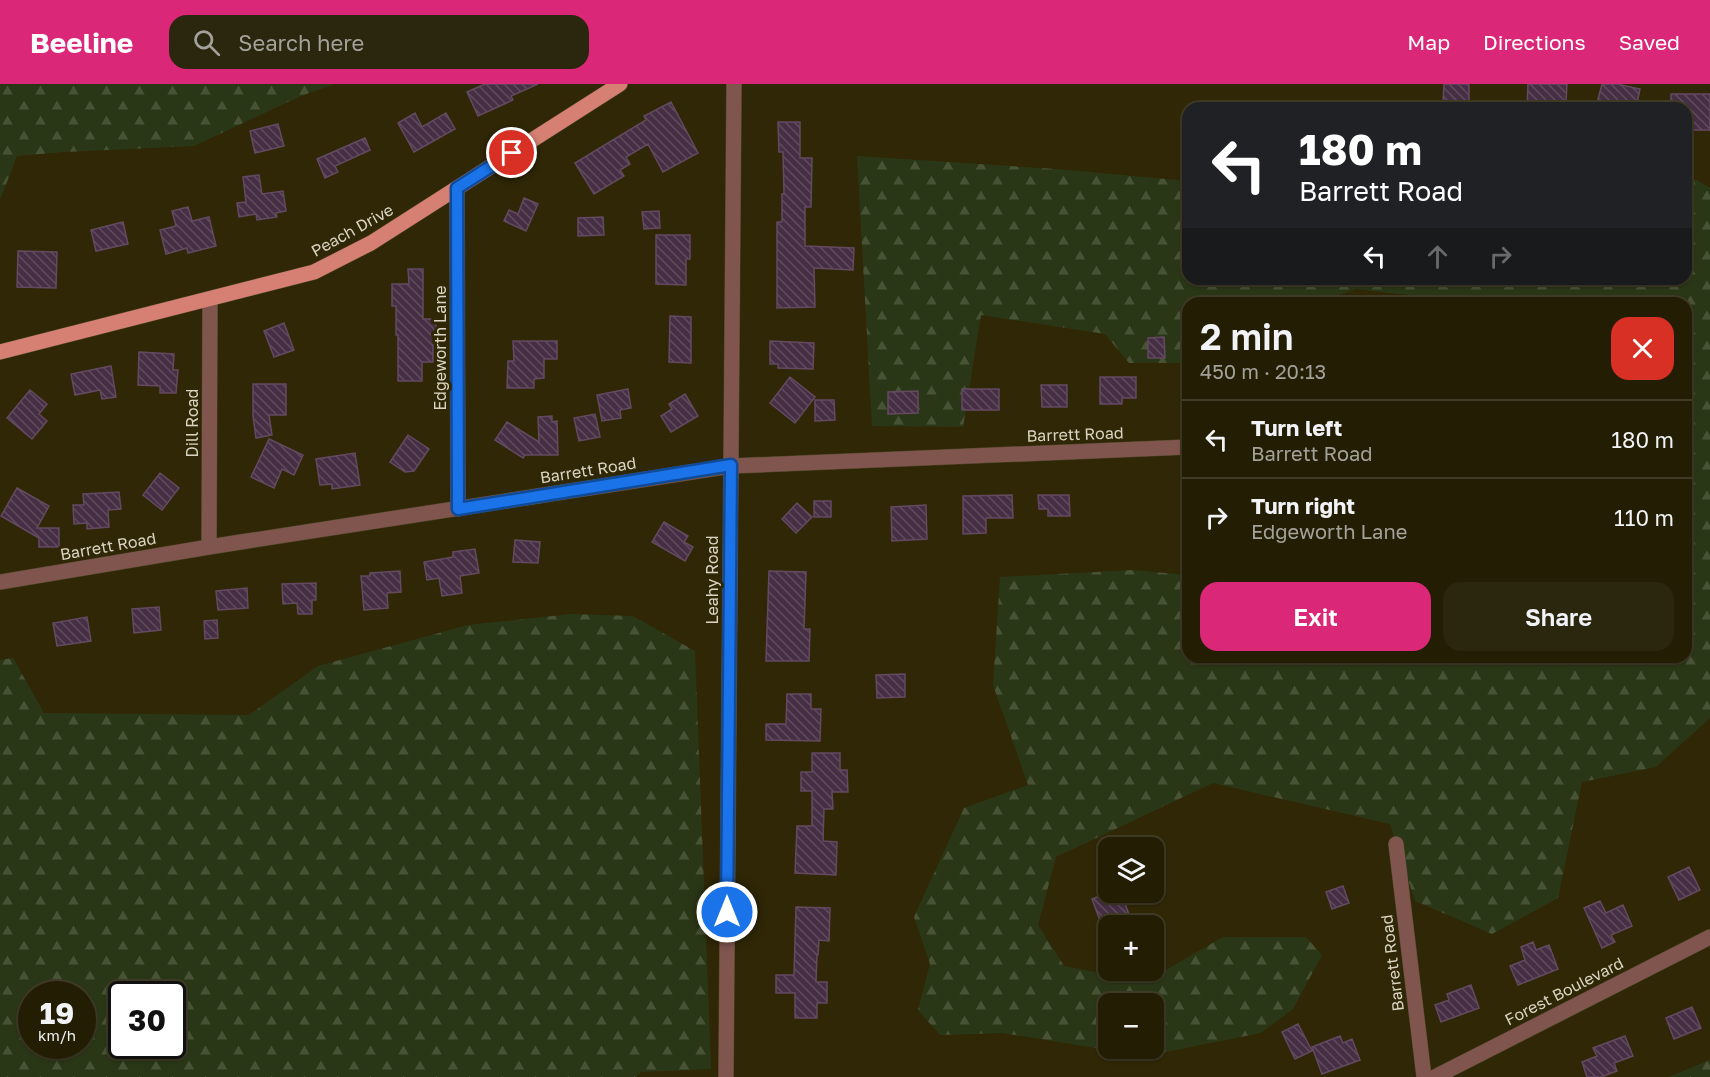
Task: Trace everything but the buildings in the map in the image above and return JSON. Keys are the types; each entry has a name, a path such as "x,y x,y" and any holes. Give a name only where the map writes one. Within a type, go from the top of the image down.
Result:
{"main road":[{"name":"Peach Drive","path":"0,352 314,272 371,243 620,84"}],"street":[{"name":"Leahy Road","path":"726,1077 734,84"},
{"name":"Edgeworth Lane","path":"457,188 458,509"},
{"name":"Dill Road","path":"209,547 210,300"},
{"name":"Barrett Road","path":"0,582 731,465 1182,447"},
{"name":"Barrett Road","path":"1396,844 1424,1077"},
{"name":"Forest Boulevard","path":"1435,1077 1710,938"}],"green space":[{"path":"0,84 335,84 301,96 194,146 17,156 0,200"},
{"path":"857,156 1056,169 1182,180 1182,285 1692,285 1692,178 1710,188 1710,718 1656,767 1582,782 1558,898 1492,934 1415,901 1390,824 1213,783 1056,857 1038,925 1064,966 1098,973 1098,981 1164,981 1164,971 1223,937 1306,937 1322,955 1293,1009 1261,1033 1164,1052 1164,993 1098,993 1098,1048 1003,1033 940,1035 918,1010 930,964 914,917 964,808 1028,785 993,685 1000,577 1132,570 1182,574 1182,663 1692,663 1692,297 1425,297 1356,289 1333,297 1182,297 1182,363 1129,363 1105,334 981,315 963,427 872,426"},
{"path":"571,614 633,616 695,651 711,1069 641,1072 636,1077 0,1077 0,660 13,658 44,713 249,715 318,666 468,625"},
{"path":"1710,1060 1710,1077 1668,1077"}],"route":[{"path":"512,153 457,188 458,509 731,465 727,912"}]}
